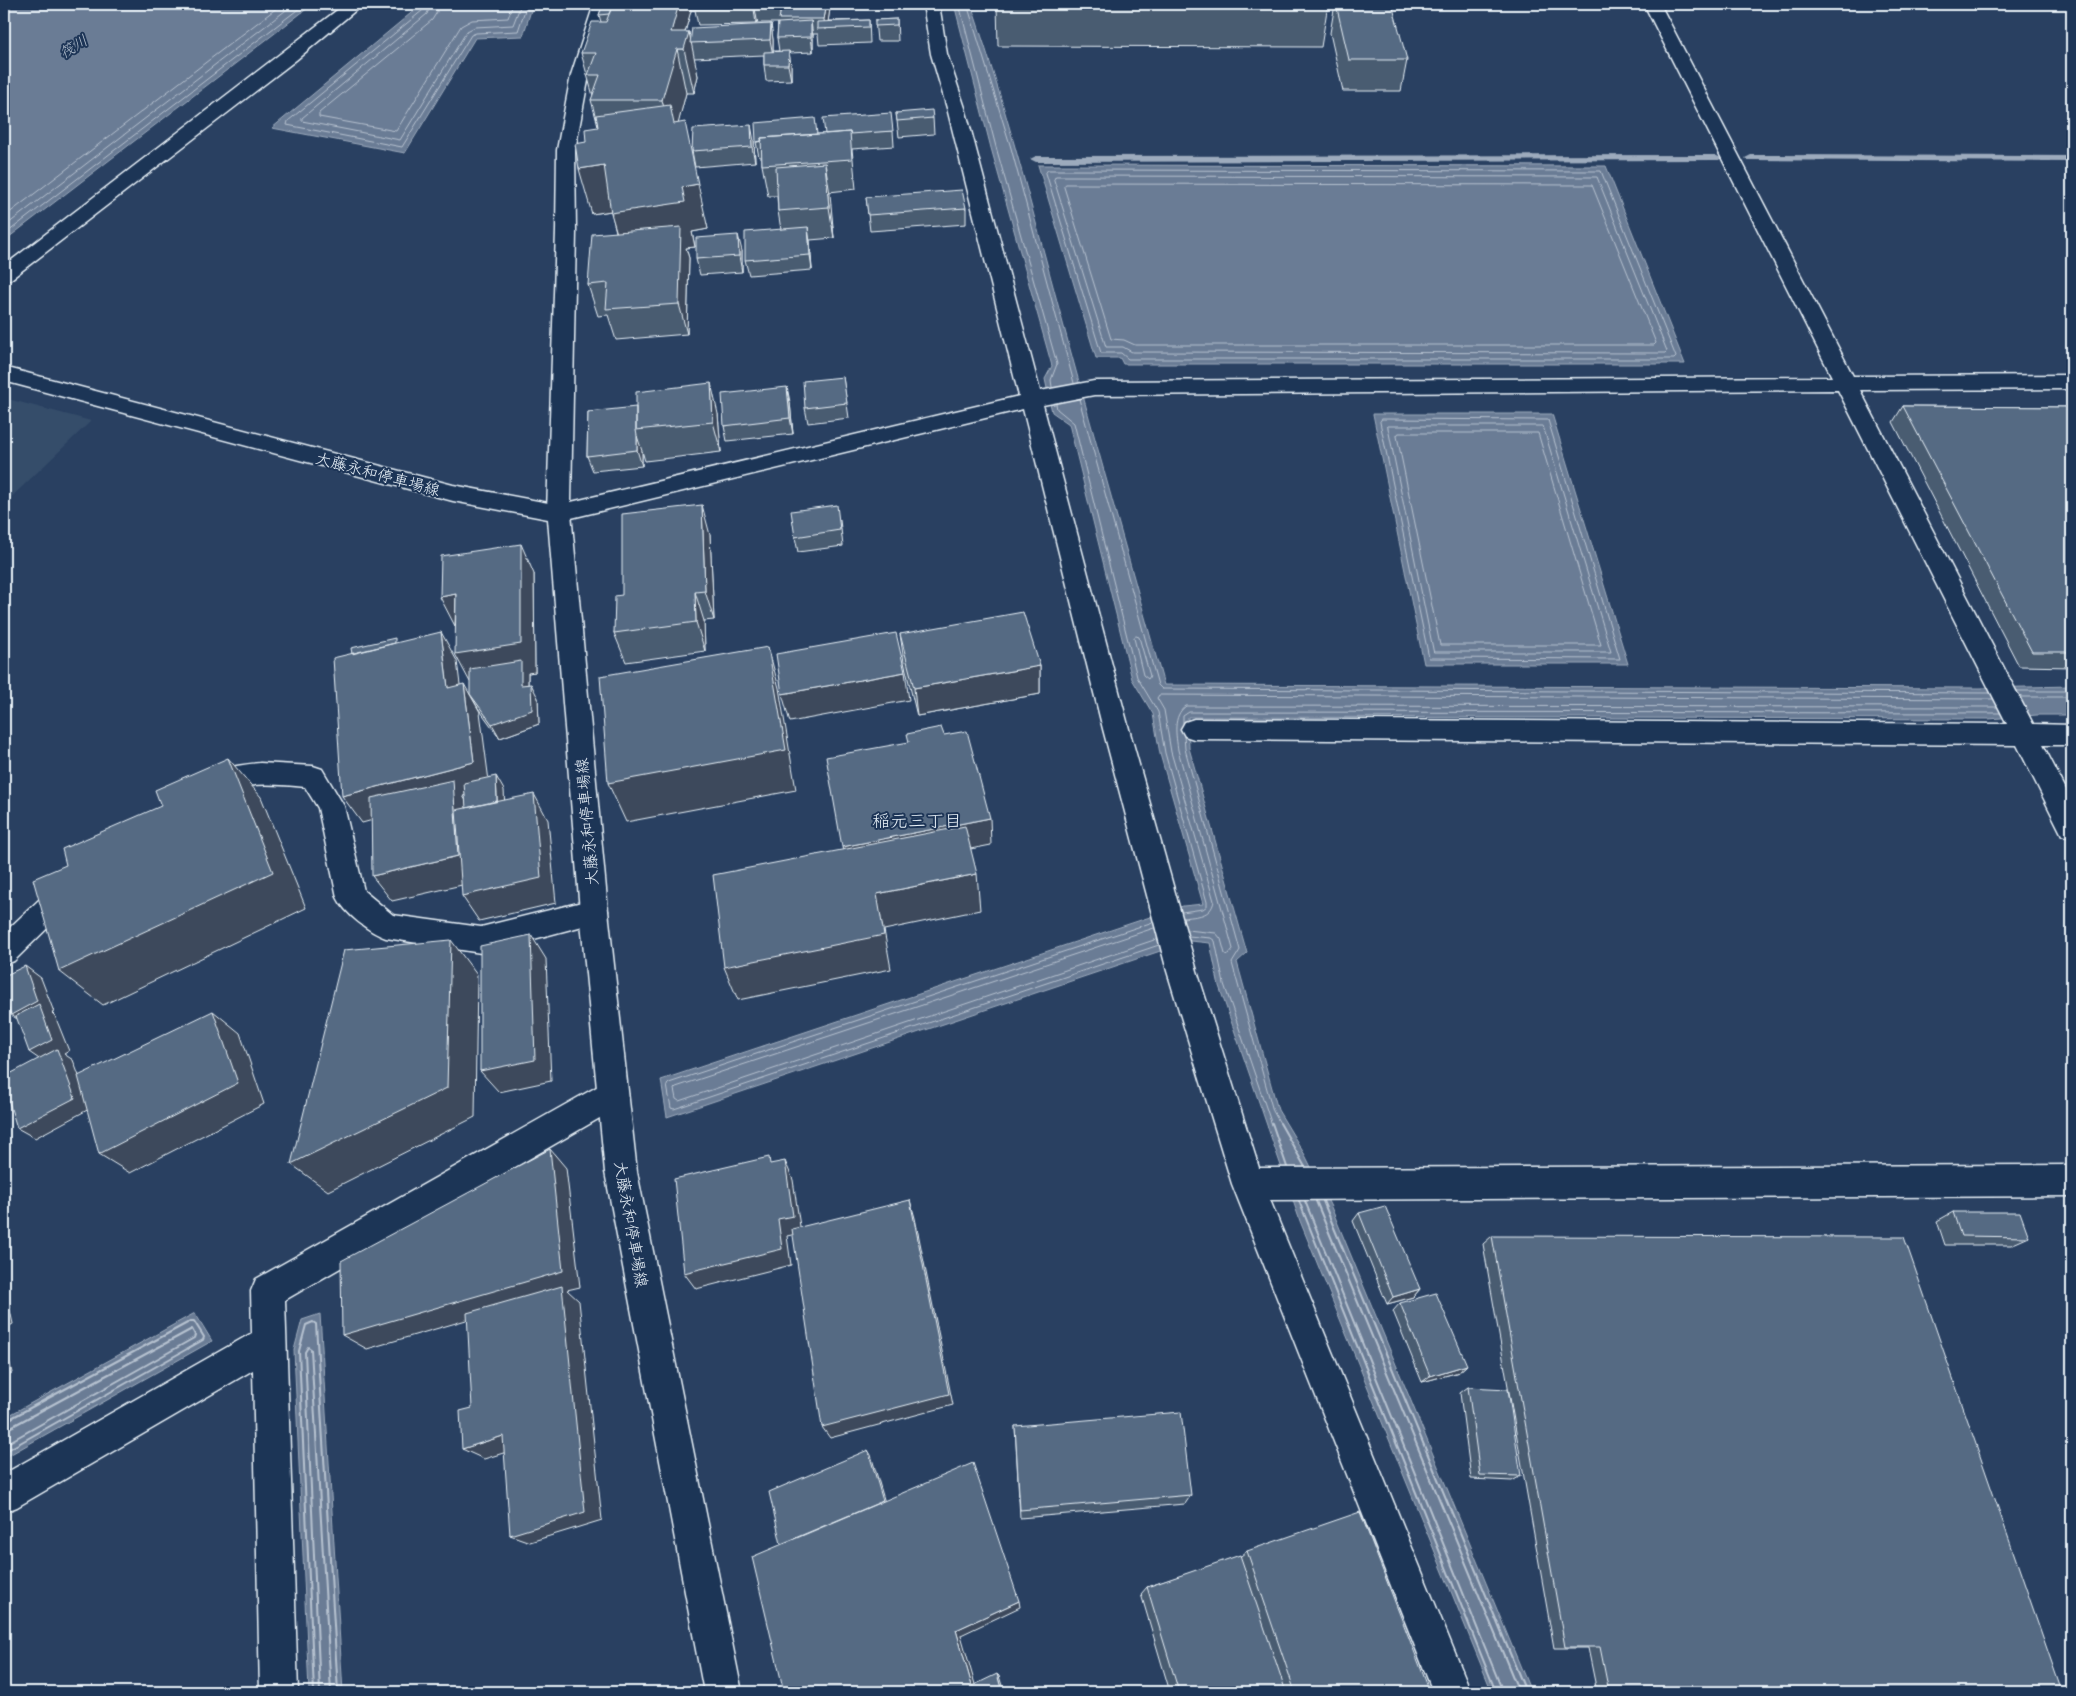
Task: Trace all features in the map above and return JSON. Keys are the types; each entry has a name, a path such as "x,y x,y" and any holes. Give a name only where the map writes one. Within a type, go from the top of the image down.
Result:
{"street":[{"path":"4,275 355,4"},
{"path":"602,4 580,75 566,150 566,231 559,514 1037,399 1094,388 2072,382"},
{"path":"931,4 939,54 956,108 1037,399 1116,729 1182,970 1452,1692"},
{"path":"1652,4 2072,827"},
{"name":"大藤永和停車場線","path":"4,374 453,493 559,514 594,910 621,1172 723,1692"},
{"path":"1194,729 2022,729 2072,735"},
{"path":"192,798 224,779 269,773 313,777 331,806 352,897 386,926 481,940 594,910"},
{"path":"4,952 90,870"},
{"path":"279,1692 268,1291 613,1094"},
{"path":"1263,1184 2072,1180"},
{"path":"4,1494 269,1342"}],"shaded area":[{"path":"4,398 91,421 4,504"}],"water":[{"name":"筏川","path":"4,4 313,4 4,241"},
{"path":"422,4 533,4 523,36 475,38 405,153 272,128"},
{"path":"954,4 971,4 986,49 1164,685 1980,688 2072,686 2072,715 2037,715 1989,719 1188,717 1189,748 1247,953 1237,962 1278,1110 1305,1155 1331,1207 1531,1692 1492,1692 1300,1221 1219,986 1210,943 1190,941 667,1117 661,1080 1183,906 1203,904 1160,754 1153,714 1132,679 1069,424 1052,412 1045,379 1052,366 991,148"},
{"path":"1038,165 1606,166 1685,364 1123,364 1120,358 1096,358"},
{"path":"1373,414 1552,414 1628,664 1424,664"},
{"path":"195,1313 212,1341 4,1458 4,1418"},
{"path":"320,1314 343,1692 309,1692 294,1350 302,1320"}],"building":[{"path":"603,4 613,4 609,14 599,15"},
{"path":"613,4 679,4 671,32 689,32 684,49 677,49 662,100 591,100 600,75 588,75 596,53 581,53 592,22 606,22"},
{"path":"697,4 755,4 754,9 695,9"},
{"path":"756,4 780,4 779,8 755,8"},
{"path":"782,4 827,4 824,19 779,19"},
{"path":"1336,4 1392,4 1407,60 1349,60"},
{"path":"897,19 897,25 875,26 875,20"},
{"path":"869,20 869,27 817,29 817,22"},
{"path":"811,21 811,37 777,38 778,23"},
{"path":"771,24 770,40 690,43 692,28"},
{"path":"789,51 788,65 764,65 764,52"},
{"path":"670,105 674,124 685,122 698,184 682,187 685,202 611,213 604,165 579,169 575,144 586,142 585,129 598,127 596,115"},
{"path":"932,110 933,118 897,121 896,113"},
{"path":"891,113 893,131 825,134 823,118"},
{"path":"815,118 817,134 761,138 762,141 756,142 755,123"},
{"path":"751,125 752,147 692,151 693,129"},
{"path":"850,132 852,159 762,165 761,138"},
{"path":"825,163 829,207 778,211 776,167"},
{"path":"962,190 966,208 868,215 866,197"},
{"path":"681,227 679,304 606,309 608,283 588,285 592,234"},
{"path":"808,227 810,255 745,260 745,232"},
{"path":"738,235 739,256 696,259 696,238"},
{"path":"843,377 847,403 805,408 803,381"},
{"path":"711,383 713,422 636,430 636,392"},
{"path":"787,387 790,418 724,426 722,394"},
{"path":"1903,406 2072,407 2072,652 2032,652"},
{"path":"636,407 637,450 587,456 588,412"},
{"path":"702,505 705,591 695,592 696,622 614,633 615,596 622,595 622,514"},
{"path":"837,505 840,530 795,537 791,511"},
{"path":"521,544 521,644 455,654 456,594 440,597 441,556"},
{"path":"1023,612 1040,666 914,688 900,634"},
{"path":"441,632 448,688 464,684 474,762 342,796 333,658"},
{"path":"896,633 905,672 782,694 776,654"},
{"path":"395,638 395,643 352,654 351,648"},
{"path":"768,647 786,750 608,783 600,676"},
{"path":"521,661 521,685 531,684 532,710 492,724 470,694 470,669"},
{"path":"941,727 944,735 967,731 990,818 842,847 826,757 909,742 907,734"},
{"path":"228,758 273,872 59,971 33,879 66,865 62,849 161,806 155,790"},
{"path":"496,776 497,801 466,808 464,783"},
{"path":"453,780 458,856 372,876 371,798"},
{"path":"534,794 541,878 462,896 456,810"},
{"path":"965,826 977,874 877,894 884,935 724,967 713,875"},
{"path":"531,935 535,1060 480,1071 480,946"},
{"path":"451,940 447,1088 291,1164 344,950"},
{"path":"25,966 37,1001 11,1015 4,996 4,976"},
{"path":"39,1004 52,1040 29,1052 16,1016"},
{"path":"213,1011 238,1083 99,1154 78,1076"},
{"path":"57,1049 75,1098 17,1128 4,1086 4,1077"},
{"path":"550,1149 563,1271 342,1335 341,1261"},
{"path":"769,1157 770,1164 785,1161 793,1216 778,1219 782,1249 684,1273 674,1179"},
{"path":"910,1200 949,1394 822,1427 792,1229"},
{"path":"1385,1206 1420,1289 1393,1297 1359,1213"},
{"path":"1953,1212 2020,1212 2029,1237 1961,1236"},
{"path":"1492,1236 1904,1237 2062,1692 1609,1692 1600,1647 1565,1647"},
{"path":"562,1286 585,1512 510,1535 503,1436 462,1449 460,1411 472,1408 467,1313"},
{"path":"1436,1293 1467,1365 1430,1376 1400,1303"},
{"path":"1468,1387 1508,1389 1521,1476 1480,1475"},
{"path":"1181,1412 1191,1495 1020,1510 1015,1426"},
{"path":"868,1450 883,1501 781,1544 769,1492"},
{"path":"973,1463 1019,1601 956,1630 972,1686 997,1674 1002,1692 784,1692 752,1557"},
{"path":"1360,1512 1430,1692 1295,1692 1247,1551"},
{"path":"1240,1555 1286,1692 1179,1692 1147,1587"}],"waterway":[{"path":"1036,159 1715,158"},
{"path":"1751,158 2072,159"}],"district":[{"name":"稲元三丁目","path":"917,820"}]}
